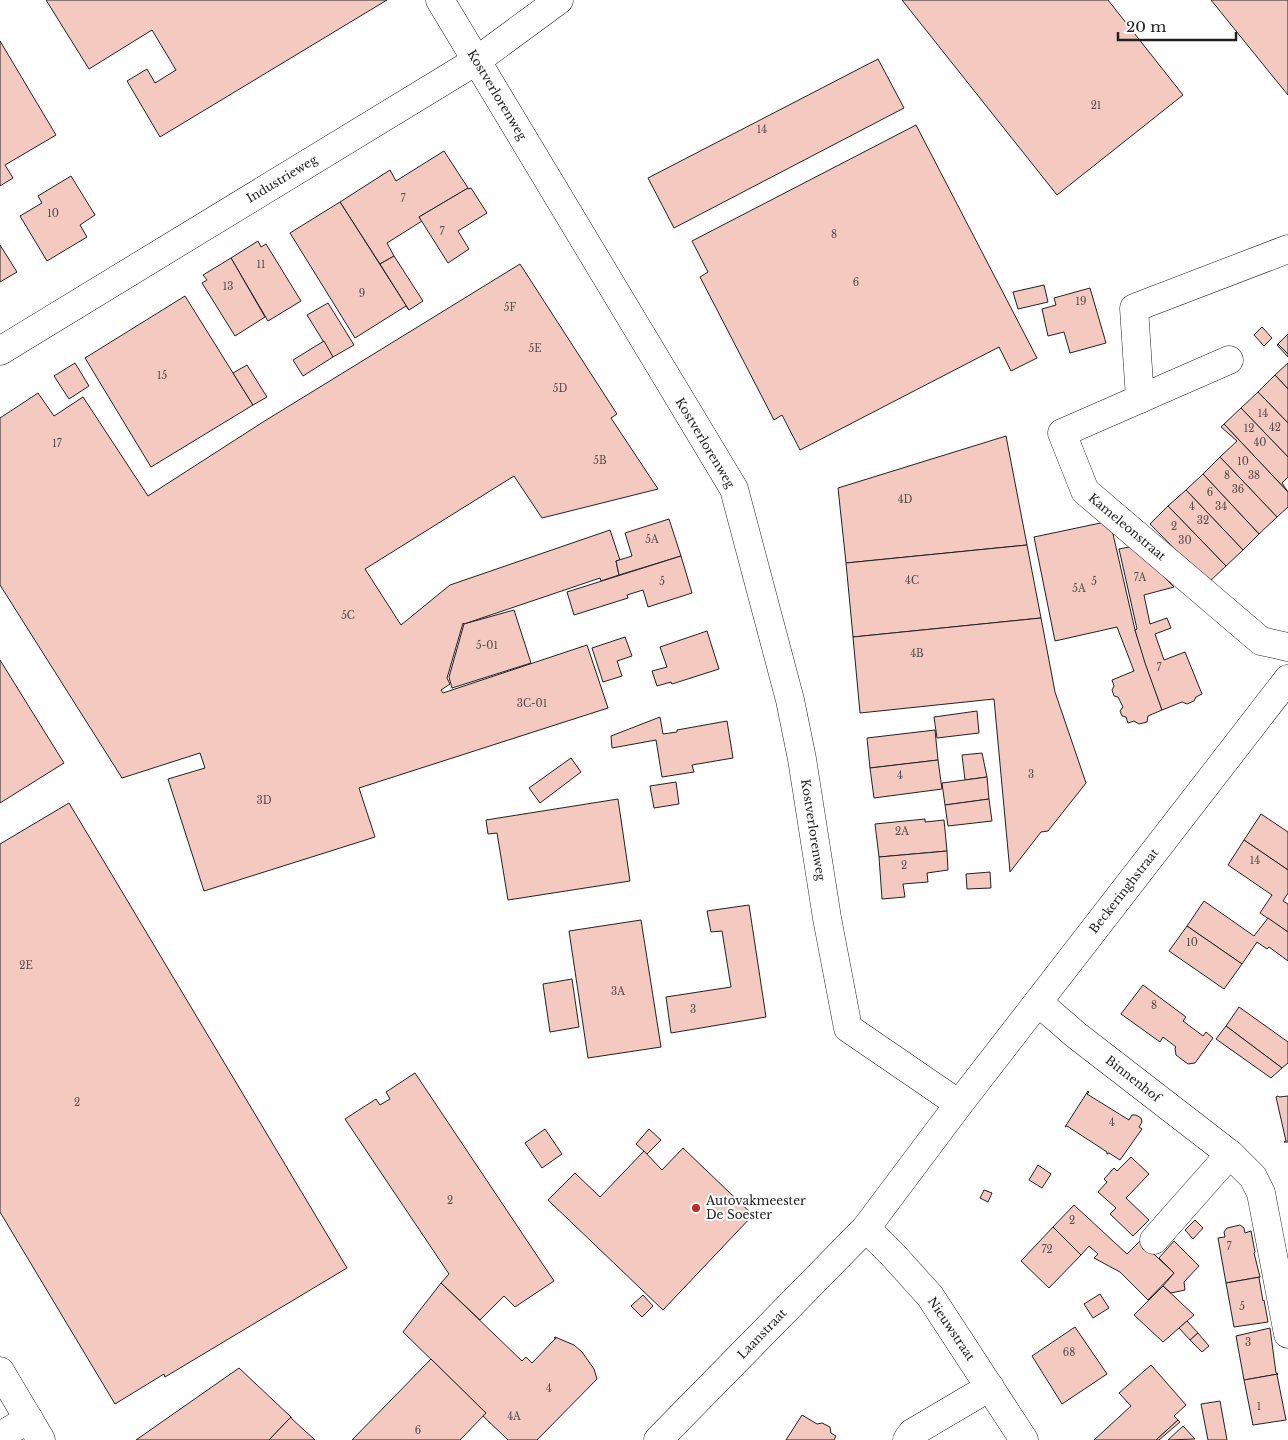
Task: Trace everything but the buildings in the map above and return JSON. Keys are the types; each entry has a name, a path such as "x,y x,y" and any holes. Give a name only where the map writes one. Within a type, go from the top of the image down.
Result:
{"street":[{"name":"Kostverlorenweg","path":"440,0 734,489 790,700 802,758 827,918 848,1028 959,1104"},
{"name":"Industrieweg","path":"0,351 476,61 559,0"},
{"path":"1140,399 1134,308 1288,249"},
{"name":"Kameleonstraat","path":"1228,360 1062,433 1085,491 1261,641 1288,647"},
{"name":"Beckeringhstraat","path":"866,1228 959,1104 1288,679"},
{"name":"Binnenhof","path":"1038,1002 1076,1035 1230,1154 1253,1177 1261,1193 1288,1334"},
{"path":"1154,1240 1230,1154"},
{"name":"Nieuwstraat","path":"866,1228 930,1296 1024,1440"},
{"name":"Laanstraat","path":"658,1440 866,1228"},
{"path":"0,1371 35,1429 0,1436"},
{"path":"907,1440 912,1433 990,1387"}],"place":[{"name":"Autovakmeester De Soester","path":"696,1208"}]}
